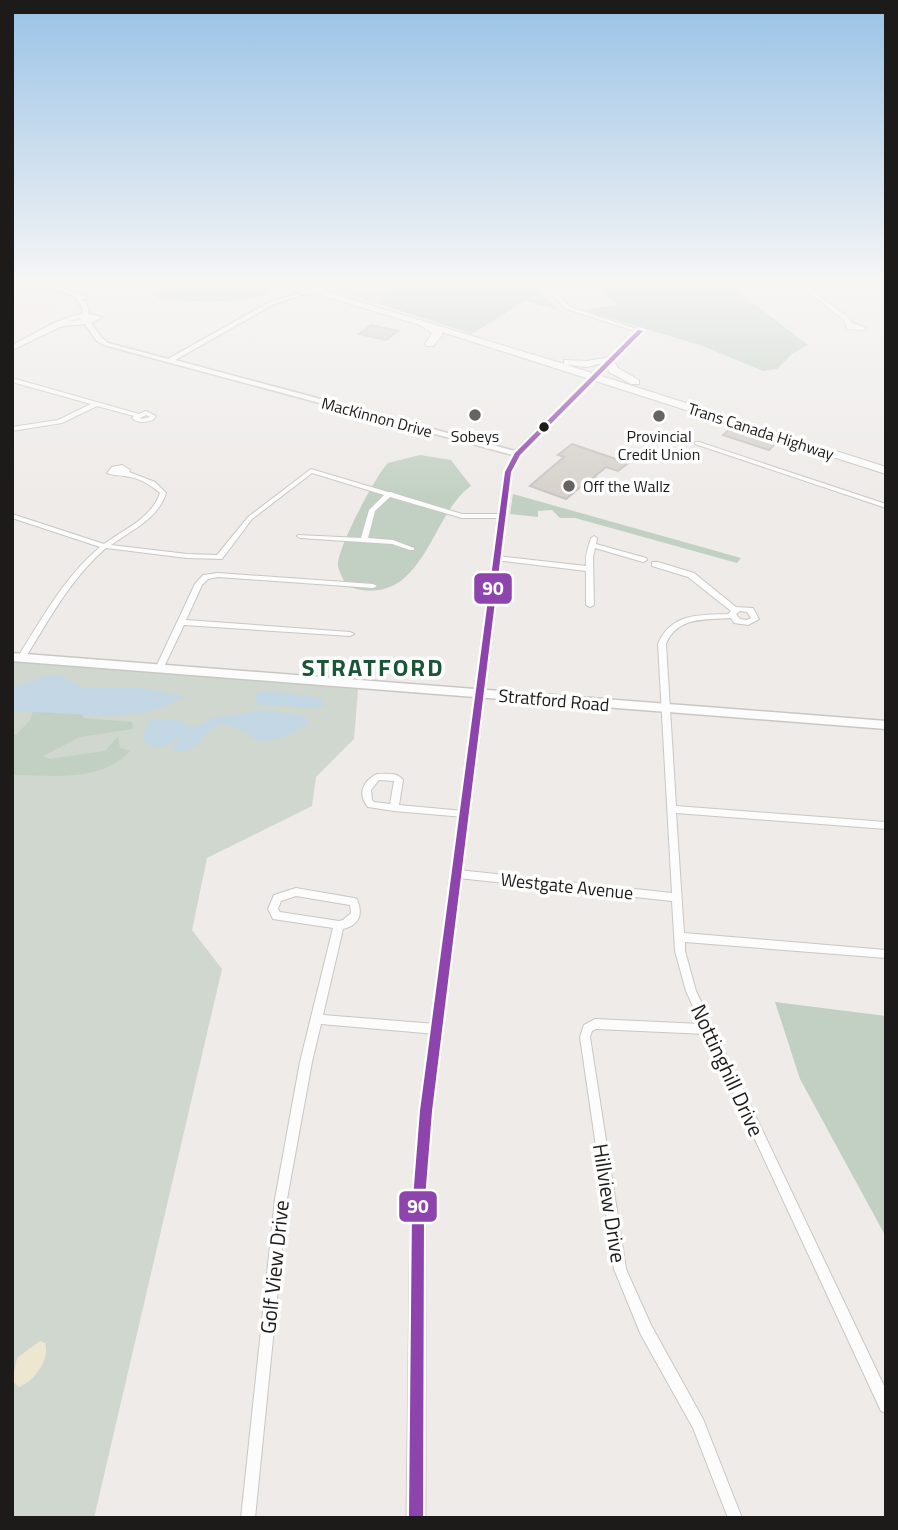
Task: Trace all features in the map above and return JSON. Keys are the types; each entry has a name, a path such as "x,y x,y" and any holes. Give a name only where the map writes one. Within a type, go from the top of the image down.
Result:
{"highway":[{"path":"519,354 572,379 581,388 619,385"},
{"name":"Trans Canada Highway","path":"527,354 653,390 886,464"},
{"name":"Trans Canada Highway","path":"542,354 619,385 886,471"},
{"path":"562,361 587,364 609,361 617,373 653,390"}],"main road":[{"name":"Stratford Road","path":"17,658 886,725"}],"street":[{"name":"MacKinnon Drive","path":"145,354 517,454"},
{"path":"169,361 181,354"},
{"path":"416,1518 418,1211 436,1029 458,874 477,694 508,472 517,454 616,354"},
{"path":"12,380 137,415"},
{"path":"12,429 61,422 96,404"},
{"path":"698,443 886,506"},
{"path":"12,516 104,546 208,558 224,553 250,518 311,471 461,516 501,516"},
{"path":"17,658 73,579 104,546 153,512 162,500 163,493 153,483 125,473"},
{"path":"364,539 372,510 390,493"},
{"path":"300,536 393,541 412,549"},
{"path":"590,604 589,569 593,542 643,560"},
{"path":"496,558 589,569"},
{"name":"Nottinghill Drive","path":"654,564 691,575 734,613 681,622 664,636 671,809 679,937 684,970 709,1029 886,1406"},
{"path":"159,669 199,584 212,576 373,586"},
{"path":"181,622 349,634"},
{"path":"394,808 464,814"},
{"path":"671,809 886,826"},
{"name":"Westgate Avenue","path":"458,874 677,898"},
{"name":"Golf View Drive","path":"296,892 354,902 356,914 346,924 339,925 277,916 273,909 274,903 286,893 296,892"},
{"name":"Golf View Drive","path":"247,1518 281,1199 339,925"},
{"path":"679,937 886,954"},
{"path":"317,1019 436,1029"},
{"name":"Hillview Drive","path":"709,1029 595,1024 588,1028 585,1037 620,1269 646,1330 671,1369 698,1424 735,1518"}],"shaded area":[{"path":"12,659 358,689 354,739 316,777 312,806 207,858 192,930 222,969 94,1518 12,1518"}],"green space":[{"path":"723,354 792,354 777,369 763,371"},
{"path":"420,455 451,460 471,486 457,500 409,574 393,586 372,591 346,586 338,566 339,557 366,497 388,463"},
{"path":"513,494 741,558 737,563 575,518 560,518 552,510 538,511 538,517 510,514"},
{"path":"84,705 83,718 132,722 133,729 80,737 43,756 49,759 105,751 118,736 120,748 130,751 118,761 90,773 59,776 12,775 12,734 16,735 31,719 34,706"},
{"path":"775,1002 886,1016 886,1237 800,1079"}],"sand":[{"path":"40,1341 45,1343 46,1356 40,1369 19,1387 12,1381 17,1358"}],"water":[{"path":"47,676 62,676 82,688 139,688 184,696 166,706 124,715 12,712 12,688"},
{"path":"262,691 323,699 325,705 318,708 257,704 255,695"},
{"path":"263,710 306,716 308,724 282,738 261,742 236,727 218,726 211,729 196,745 182,751 171,749 184,736 162,747 151,746 142,737 150,719 175,719 193,728 214,718"}],"building":[{"path":"730,429 775,444 769,450 723,435"},
{"path":"572,444 628,463 618,471 606,467 594,477 600,480 593,486 585,483 566,499 530,486 564,457 558,455"}],"transit line":[{"name":"90","path":"416,1518 418,1211 426,1111 508,472 517,454 617,354"}],"place":[{"name":"Sobeys","path":"475,415"},
{"name":"Provincial Credit Union","path":"659,416"},
{"name":"Off the Wallz","path":"569,486"}],"district":[{"name":"STRATFORD","path":"373,667"}]}
